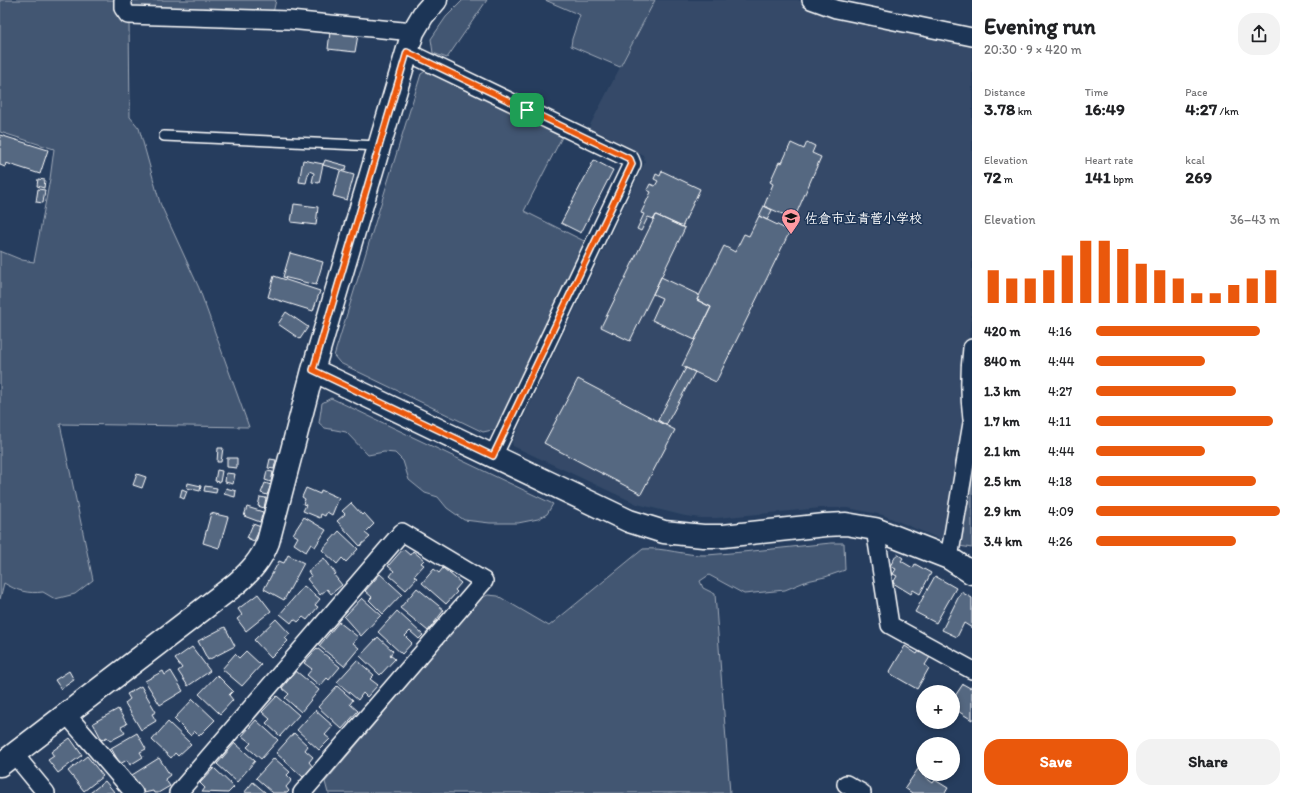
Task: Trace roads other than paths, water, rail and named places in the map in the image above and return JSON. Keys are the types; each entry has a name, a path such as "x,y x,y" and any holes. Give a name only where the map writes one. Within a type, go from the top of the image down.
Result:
{"street":[{"path":"124,0 123,8 128,15 289,20 410,42 630,159 632,164 493,456"},
{"path":"46,793 7,760 236,584 258,563 268,542 313,370 410,42 423,15 436,0"},
{"path":"811,0 836,9 972,38"},
{"path":"972,348 969,373 969,397 972,419"},
{"path":"313,370 634,523 664,532 703,536 723,536 846,524 876,529 949,558 972,573"},
{"path":"949,558 972,423"},
{"path":"876,529 890,625 972,670"},
{"path":"178,793 402,532 484,581 317,786 302,793"},
{"path":"67,715 134,793"},
{"path":"846,784 862,793"}],"lane":[{"path":"164,136 379,146"}],"place":[{"name":"佐倉市立青菅小学校","path":"791,235"}]}
